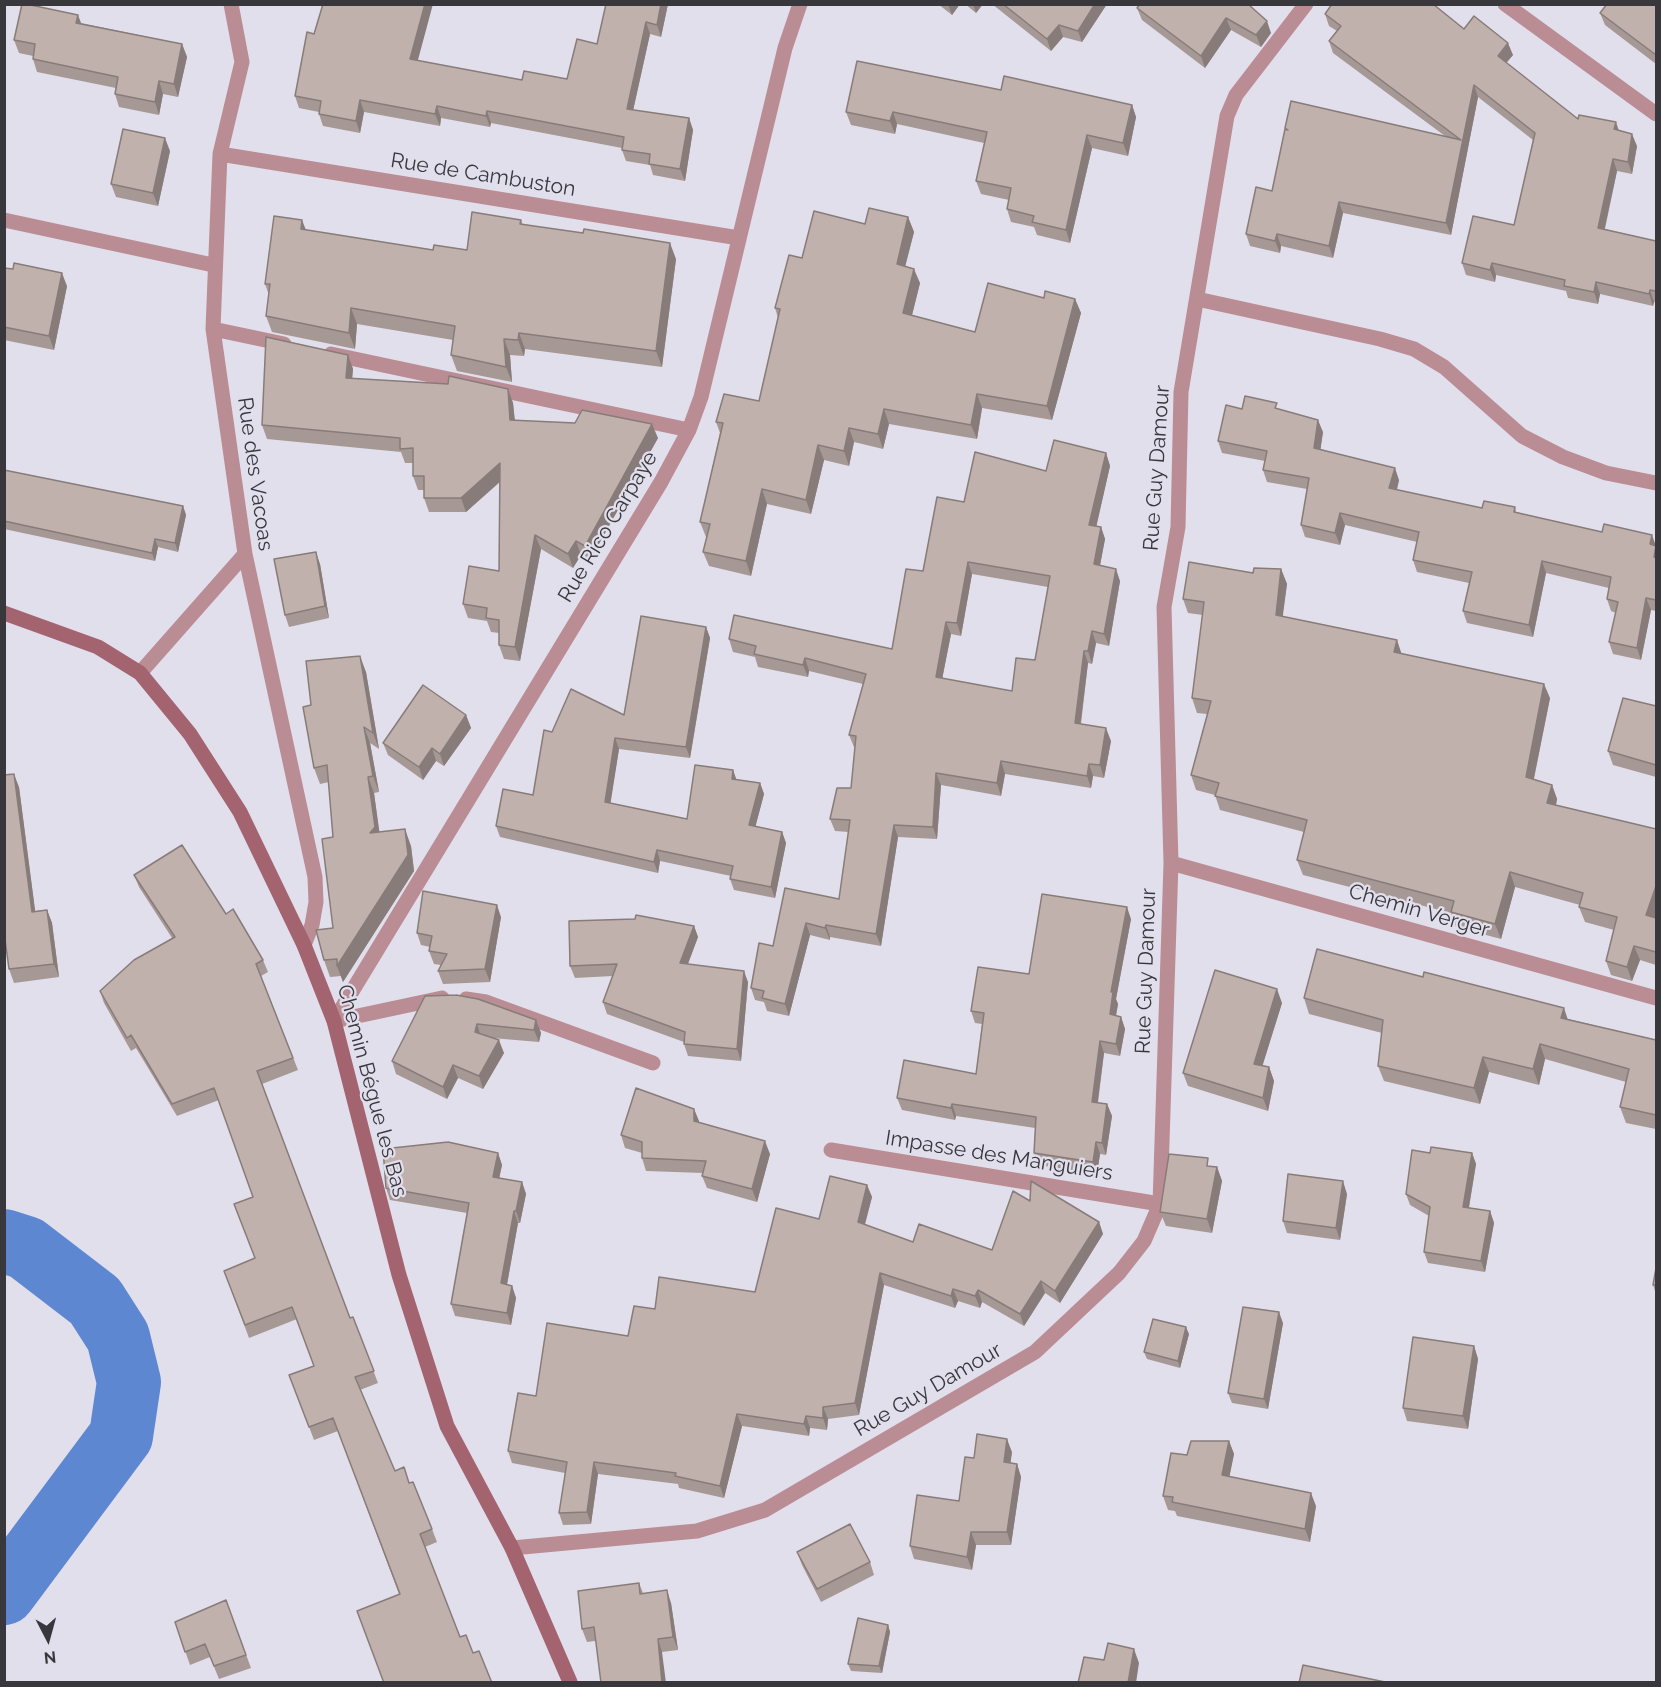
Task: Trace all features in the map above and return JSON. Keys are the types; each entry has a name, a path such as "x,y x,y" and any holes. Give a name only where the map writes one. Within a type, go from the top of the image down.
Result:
{"street":[{"name":"Rue des Vacoas","path":"231,4 242,62 220,154 213,264 213,328 244,554 315,877 316,902 312,925 304,945"},
{"name":"Rue Rico Carpaye","path":"334,1021 661,482 689,430 701,397 785,48 800,4"},
{"name":"Rue Guy Damour","path":"512,1548 697,1531 765,1510 1035,1352 1119,1273 1144,1241 1160,1204 1171,863 1164,607 1178,527 1181,392 1227,116 1236,95 1305,4"},
{"path":"1505,4 1656,114"},
{"name":"Rue de Cambuston","path":"220,154 739,238"},
{"path":"4,220 213,264"},
{"path":"1197,299 1380,339 1414,349 1444,367 1522,436 1563,457 1606,473 1656,483"},
{"path":"213,328 294,346"},
{"path":"317,351 689,430"},
{"path":"140,673 244,554"},
{"name":"Chemin Bégue les Bas","path":"4,613 98,647 140,673 190,734 240,812 304,945 334,1021 399,1275 447,1426 512,1548 570,1683"},
{"name":"Chemin Verger","path":"1171,863 1656,998"},
{"path":"334,1021 434,998 461,998 486,1002 653,1063"},
{"name":"Impasse des Manguiers","path":"831,1150 1160,1204"}],"building":[{"path":"22,4 78,15 76,23 182,44 174,84 159,81 155,102 115,94 118,77 33,59 35,44 14,40"},
{"path":"323,4 425,4 410,59 522,80 524,71 567,79 577,39 597,44 606,4 661,4 657,25 646,22 627,109 689,118 680,169 649,164 650,154 622,150 624,137 487,111 486,116 437,106 435,114 360,100 356,121 319,114 321,101 295,96 307,32 314,34"},
{"path":"1003,4 1095,4 1078,31 1059,25 1047,39"},
{"path":"1140,4 1248,4 1267,21 1256,35 1226,18 1201,56 1137,8"},
{"path":"1332,4 1433,4 1464,29 1474,16 1508,43 1498,56 1578,119 1579,115 1616,122 1614,129 1632,134 1628,162 1613,159 1598,228 1656,241 1656,291 1650,290 1649,294 1596,282 1594,292 1564,286 1565,280 1492,263 1490,270 1462,263 1473,216 1514,225 1535,133 1474,85 1446,223 1339,202 1329,246 1277,234 1275,241 1246,234 1256,187 1272,191 1285,129 1288,130 1285,128 1291,101 1461,140 1329,41 1341,26 1325,14"},
{"path":"1607,4 1656,4 1656,55 1600,13"},
{"path":"857,61 1001,90 1004,76 1132,105 1123,143 1087,135 1066,230 1032,222 1034,216 1007,209 1011,188 976,181 987,132 893,112 890,121 846,112"},
{"path":"123,129 165,138 153,193 111,184"},
{"path":"869,208 908,217 897,264 914,269 903,313 975,332 988,283 1044,298 1045,291 1075,299 1047,406 977,394 971,425 884,409 878,434 849,428 844,451 818,445 806,500 762,489 746,561 703,552 710,524 700,522 723,423 716,422 724,394 759,401 780,309 775,308 789,255 802,258 814,211 865,224"},
{"path":"472,212 521,220 520,224 583,233 584,229 670,243 656,351 519,333 518,340 504,339 506,367 451,355 455,326 351,308 349,333 266,316 270,284 265,284 274,216 302,220 301,229 433,250 434,245 467,250"},
{"path":"14,263 62,273 49,336 4,327 4,268 13,269"},
{"path":"266,337 348,355 346,378 448,384 449,376 508,389 510,420 575,423 582,410 652,424 585,546 576,541 568,554 535,535 515,647 499,645 499,620 486,618 487,608 463,604 469,566 499,571 500,463 461,498 424,498 424,476 413,476 413,448 400,449 400,438 262,425"},
{"path":"1245,396 1277,403 1275,408 1318,420 1314,448 1395,468 1389,488 1482,508 1484,501 1515,507 1514,512 1602,532 1604,524 1652,535 1650,544 1656,546 1654,557 1656,558 1656,600 1646,598 1637,648 1609,642 1618,602 1607,599 1611,577 1542,561 1529,625 1463,611 1472,572 1413,560 1419,532 1340,513 1335,533 1301,525 1309,478 1263,470 1267,451 1218,441 1226,405 1242,409"},
{"path":"1054,440 1106,453 1089,525 1101,527 1094,564 1116,569 1104,634 1092,631 1088,651 1084,651 1075,723 1106,728 1100,765 1089,764 1087,776 1001,761 997,783 936,773 933,827 894,825 876,934 826,925 825,928 806,923 785,1004 762,998 764,991 751,988 759,943 773,946 785,888 839,899 850,820 830,819 837,788 851,788 856,736 849,735 866,674 805,658 803,665 754,654 756,646 729,639 734,615 892,649 906,569 923,571 937,497 964,502 975,452 1046,471","holes":["968,562 1050,576 1035,660 1016,658 1012,691 936,677 946,622 957,623"]},
{"path":"4,470 183,506 175,543 155,539 152,553 4,521"},
{"path":"316,552 325,606 285,615 274,559"},
{"path":"1189,562 1253,573 1254,568 1281,569 1276,615 1397,640 1394,652 1544,684 1526,777 1552,785 1547,803 1656,829 1656,886 1646,915 1656,918 1656,952 1634,946 1627,967 1606,961 1617,917 1579,907 1583,893 1510,872 1495,924 1451,912 1454,901 1297,860 1307,820 1215,796 1219,783 1191,775 1211,701 1192,698 1204,602 1183,599"},
{"path":"641,616 706,627 686,747 615,738 605,802 687,819 695,765 733,770 732,779 760,783 749,825 782,832 771,887 730,879 733,866 657,850 654,862 496,826 503,789 533,795 544,730 552,732 571,689 624,715"},
{"path":"360,656 373,733 364,727 373,776 368,777 375,827 370,833 405,829 408,855 337,966 337,959 324,960 316,930 333,928 322,839 333,837 327,765 314,768 303,707 311,705 306,661"},
{"path":"423,685 466,715 440,754 432,748 419,767 383,743"},
{"path":"1623,698 1656,706 1656,765 1608,751"},
{"path":"14,774 32,912 47,910 54,964 9,969 4,932 4,775"},
{"path":"182,845 226,914 233,909 263,960 256,964 293,1058 257,1071 350,1318 353,1317 374,1371 355,1377 395,1471 404,1467 409,1483 413,1482 432,1529 420,1534 460,1637 466,1635 473,1653 479,1651 492,1683 384,1683 357,1611 400,1594 333,1418 309,1427 289,1375 314,1366 292,1307 245,1325 224,1271 255,1258 234,1204 253,1197 214,1088 172,1104 131,1035 127,1038 100,991 134,960 175,937 134,875"},
{"path":"423,891 497,905 485,969 438,971 447,954 429,951 432,936 417,933"},
{"path":"1042,894 1127,907 1111,992 1113,992 1110,1014 1121,1017 1116,1044 1100,1041 1092,1102 1107,1104 1102,1143 1096,1142 1093,1162 1034,1153 1036,1117 952,1104 951,1108 897,1098 904,1060 976,1074 984,1013 971,1011 978,967 1029,974"},
{"path":"636,915 694,926 680,963 744,971 737,1049 684,1044 685,1032 603,1002 617,964 570,966 569,921 635,919"},
{"path":"1317,949 1423,977 1424,972 1564,1008 1561,1018 1656,1040 1656,1115 1620,1107 1629,1069 1540,1044 1533,1069 1483,1057 1474,1088 1378,1066 1383,1020 1304,998"},
{"path":"1215,970 1277,989 1254,1064 1269,1067 1263,1098 1183,1073"},
{"path":"456,995 478,999 536,1020 534,1030 477,1024 475,1032 499,1040 479,1076 453,1065 443,1087 392,1061 425,996"},
{"path":"636,1088 694,1109 694,1121 765,1141 752,1189 702,1176 706,1161 642,1158 642,1142 621,1135"},
{"path":"448,1142 498,1153 493,1177 522,1182 516,1211 514,1211 501,1283 512,1286 507,1313 451,1304 469,1203 386,1188 383,1149"},
{"path":"1431,1147 1472,1153 1463,1207 1490,1211 1481,1261 1424,1252 1430,1207 1406,1194 1412,1150 1430,1153"},
{"path":"1169,1154 1208,1158 1207,1166 1217,1167 1207,1219 1160,1212"},
{"path":"1288,1174 1343,1181 1336,1228 1283,1221"},
{"path":"830,1176 867,1185 858,1222 913,1242 919,1224 992,1250 1013,1191 1030,1201 1031,1181 1099,1222 1055,1291 1041,1281 1020,1314 978,1290 975,1296 953,1289 951,1296 880,1273 855,1403 823,1407 823,1418 806,1416 804,1424 737,1414 720,1486 675,1476 676,1473 594,1462 587,1512 559,1513 567,1462 508,1451 518,1393 536,1396 547,1323 628,1336 634,1306 655,1309 659,1277 755,1292 776,1208 819,1219"},
{"path":"1656,1268 1656,1285 1653,1285"},
{"path":"1243,1307 1279,1312 1264,1399 1228,1393"},
{"path":"1153,1319 1186,1327 1178,1361 1144,1352"},
{"path":"1413,1337 1474,1346 1463,1416 1403,1408"},
{"path":"977,1434 1007,1439 1004,1462 1017,1464 1007,1532 971,1532 967,1557 910,1546 917,1495 959,1501 965,1457 974,1458"},
{"path":"1191,1441 1229,1441 1222,1475 1311,1493 1305,1529 1172,1502 1173,1497 1163,1496 1171,1453 1187,1455"},
{"path":"850,1524 870,1562 817,1589 797,1552"},
{"path":"639,1583 640,1594 667,1590 673,1637 658,1639 662,1683 601,1683 594,1627 582,1629 578,1591"},
{"path":"226,1600 246,1655 214,1666 205,1644 185,1652 175,1622"},
{"path":"858,1618 888,1625 879,1666 848,1664"},
{"path":"1108,1643 1134,1649 1128,1683 1078,1683 1084,1657 1104,1660"},
{"path":"1303,1665 1390,1683 1299,1683"}],"waterway":[{"path":"4,1241 26,1248 95,1301 118,1337 129,1382 121,1436 4,1593"}]}
